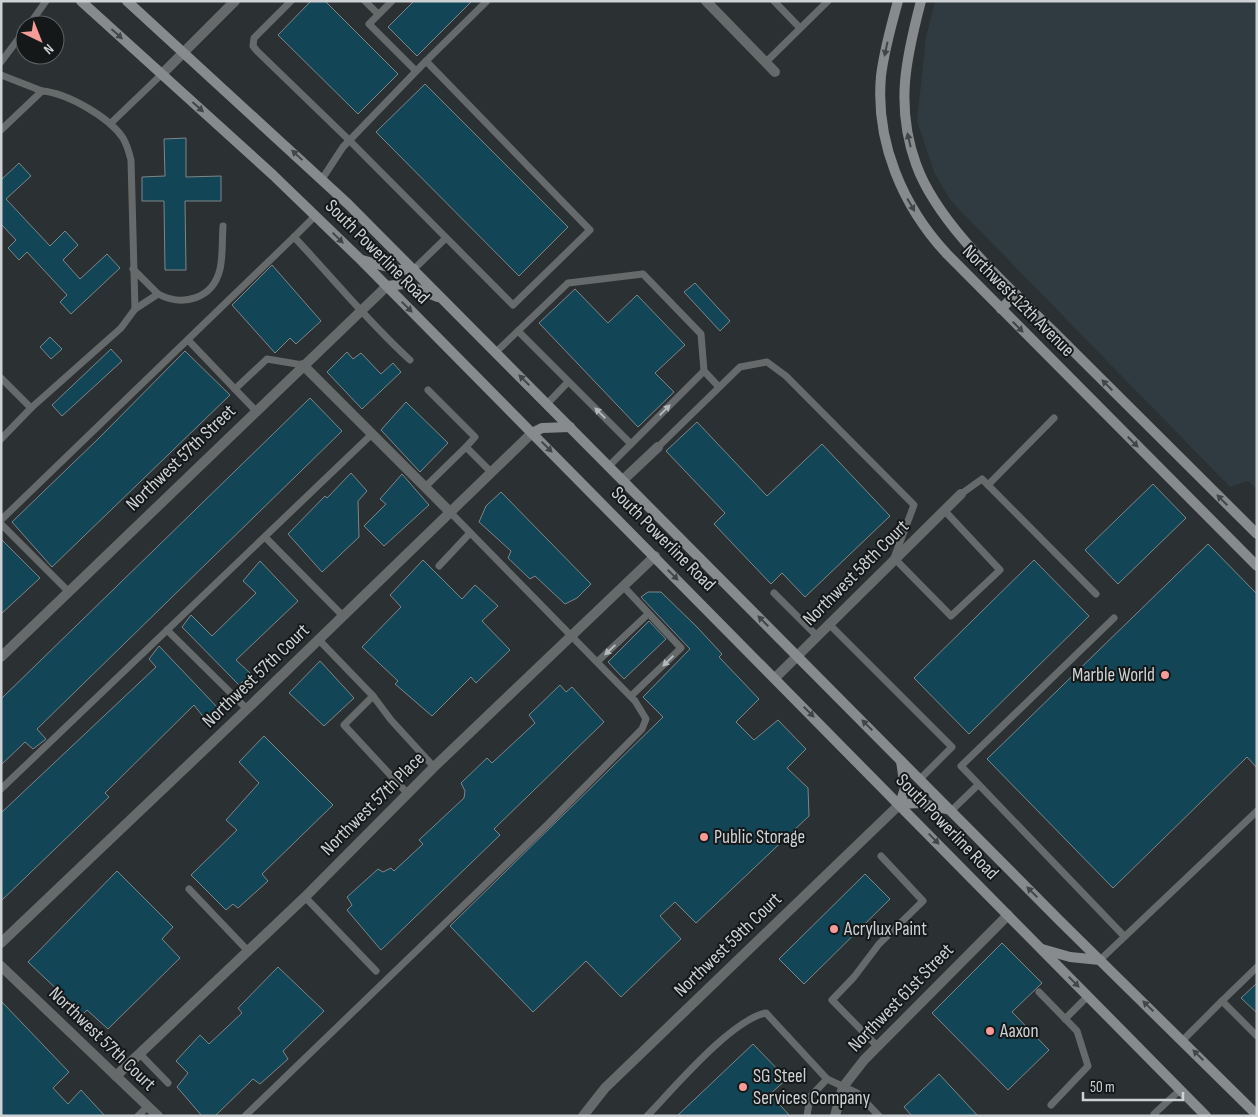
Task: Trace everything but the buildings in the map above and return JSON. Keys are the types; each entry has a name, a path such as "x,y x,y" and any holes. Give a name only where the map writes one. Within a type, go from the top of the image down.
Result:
{"main road":[{"name":"South Powerline Road","path":"81,1 361,260 1206,1116"},
{"name":"South Powerline Road","path":"127,1 322,179 951,811 1257,1115"},
{"name":"Northwest 12th Avenue","path":"898,1 885,52 880,100 887,148 895,172 904,194 930,236 1001,310 1257,566"},
{"name":"Northwest 12th Avenue","path":"921,1 904,77 905,121 916,164 936,205 949,222 1016,294 1257,534"},
{"path":"361,260 399,270 414,270"},
{"path":"387,286 404,284 444,300"},
{"path":"1001,310 1016,294"},
{"path":"532,433 542,428 570,427"},
{"path":"901,760 905,788 900,804 920,802 951,811"},
{"path":"1041,949 1070,957 1100,960"}],"street":[{"path":"162,74 235,1"},
{"path":"706,1 775,72"},
{"name":"Northwest 57th Street","path":"1,657 302,365 387,286"},
{"path":"302,365 450,512"},
{"name":"Northwest 57th Court","path":"1,943 247,709 490,471 532,433"},
{"path":"623,480 658,447"},
{"name":"Northwest 58th Court","path":"775,678 894,558 962,494"},
{"name":"Northwest 57th Place","path":"116,1076 305,897 434,767 654,556"},
{"name":"Northwest 59th Court","path":"583,1116 605,1088 900,804"},
{"name":"Northwest 61st Street","path":"835,1116 843,1087 877,1046 1008,915"},
{"name":"Northwest 57th Court","path":"1,966 158,1116"}],"lane":[{"path":"36,15 46,1"},
{"path":"291,1 254,38 253,46 513,305 590,230 426,61"},
{"path":"365,1 378,14"},
{"path":"392,1 369,24 416,71"},
{"path":"322,179 349,140 487,1"},
{"path":"774,1 800,28"},
{"path":"766,62 828,1"},
{"path":"1,62 15,43"},
{"path":"111,123 162,74"},
{"path":"1,75 42,91 52,92 68,98 111,123 128,147 131,160 135,309"},
{"path":"1,130 42,91"},
{"path":"69,592 1,522 189,341 315,216"},
{"path":"133,269 158,294 167,299 186,301 196,298 208,291 217,280 221,268 223,226"},
{"path":"294,237 376,328 410,360"},
{"path":"414,270 446,238"},
{"path":"496,352 568,283 643,274 701,334 704,371 719,387"},
{"path":"1,438 31,408 121,328 135,309 158,294"},
{"path":"518,331 631,444"},
{"path":"189,341 256,410"},
{"path":"235,389 267,359 302,365"},
{"path":"658,447 740,367 767,362 786,376 914,505 894,558 951,616 1000,570 944,510"},
{"path":"609,466 704,371"},
{"path":"1,378 31,408"},
{"path":"547,404 568,382"},
{"path":"425,487 475,437 428,390"},
{"path":"988,485 1054,418"},
{"path":"1,789 372,434"},
{"path":"466,446 490,471"},
{"path":"962,494 982,478 1096,594"},
{"path":"244,1116 642,730 646,719 631,696 598,661 450,512"},
{"path":"439,566 470,533"},
{"path":"265,537 343,616"},
{"path":"623,586 681,648 631,696"},
{"path":"774,593 817,636"},
{"path":"598,661 648,614"},
{"path":"1114,618 961,766 1124,936"},
{"path":"829,624 952,747 920,779"},
{"path":"167,630 247,709"},
{"path":"318,640 373,696 391,720 434,767"},
{"path":"373,696 344,725 408,794"},
{"path":"951,811 978,785"},
{"path":"1100,960 1257,811"},
{"path":"877,1046 832,1000 854,977 879,944 923,901 881,856"},
{"path":"189,889 248,951"},
{"path":"305,897 376,971"},
{"path":"1182,1040 1257,967"},
{"path":"1039,992 1077,1031 1088,1066 1051,1105"},
{"path":"1065,1019 1088,996"},
{"path":"1222,1001 1257,1036"},
{"path":"647,1116 734,1028 757,1015 766,1013 827,1079 857,1093 879,1116"},
{"path":"140,1054 168,1083"},
{"path":"807,1116 810,1096 827,1079"},
{"path":"1152,1115 1180,1090"},
{"path":"138,1116 148,1106"}],"shaded area":[{"path":"935,1 1257,1 1257,489 1248,481 1230,487 951,201 934,172 917,121 926,37"}],"place":[{"name":"Marble World","path":"1165,675"},
{"name":"Public Storage","path":"704,837"},
{"name":"Acrylux Paint","path":"834,929"},
{"name":"Aaxon","path":"990,1031"},
{"name":"SG Steel Services Company","path":"743,1087"}]}
